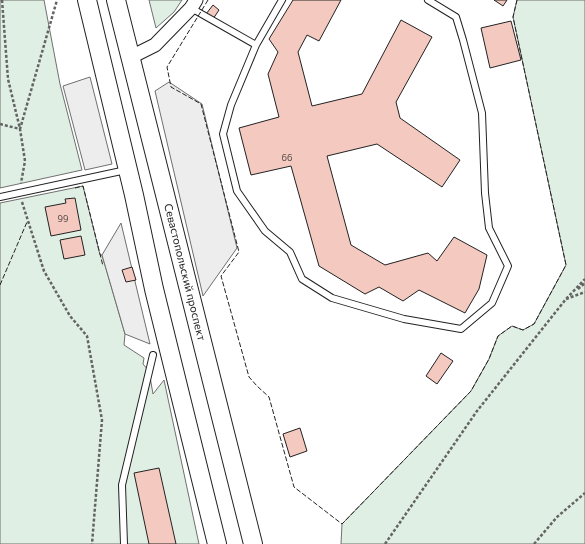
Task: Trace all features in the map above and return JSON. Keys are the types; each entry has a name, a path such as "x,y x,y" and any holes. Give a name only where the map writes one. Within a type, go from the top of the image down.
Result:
{"main road":[{"path":"87,0 128,170 156,296 217,544"},
{"name":"Севастопольский проспект","path":"116,0 252,544"}],"street":[{"path":"131,57 154,45 193,4"}],"lane":[{"path":"282,0 256,45 230,105 223,134 237,190 265,231 290,252 302,279 332,298 404,319 461,329 492,304 508,266 489,228 485,193 482,113 463,40 456,17 428,0"},
{"path":"193,4 256,45"},
{"path":"0,197 128,170"},
{"path":"124,544 122,485 153,355"}],"path":[{"path":"2,0 8,78 20,129 25,161 20,193 44,271 70,316 87,336 102,420 92,544"},
{"path":"20,129 57,0"},
{"path":"0,124 20,129"},
{"path":"385,544 477,411 566,299 585,279"},
{"path":"566,299 585,282"},
{"path":"566,299 585,292"},
{"path":"534,544 557,517 585,493"}],"green space":[{"path":"0,0 44,0 60,84 82,170 0,188"},
{"path":"149,0 182,0 174,12 156,28"},
{"path":"517,0 585,0 585,544 341,544 342,524 471,391 489,359 498,336 512,326 523,330 534,324 566,265 513,17"},
{"path":"83,186 100,255 102,255 125,334 124,345 144,358 143,364 149,371 153,394 164,380 199,544 0,544 0,203"}],"shaded area":[{"path":"90,77 112,164 85,170 63,86"},
{"path":"169,82 202,104 237,248 203,296 155,91"},
{"path":"121,223 150,344 125,334 102,255"}],"building":[{"path":"293,0 341,0 319,41 307,35 298,52 312,106 362,94 401,20 432,37 396,102 400,118 460,160 442,187 377,144 327,156 351,245 385,265 428,253 437,261 454,237 487,255 479,289 465,313 419,290 403,301 379,287 365,294 319,266 291,166 251,175 239,128 279,117 268,74 278,52 269,39"},
{"path":"494,0 507,0 503,6"},
{"path":"213,5 219,10 213,19 206,14"},
{"path":"511,21 521,60 490,68 481,28"},
{"path":"75,198 81,230 51,236 45,207 66,203 65,199"},
{"path":"81,236 85,255 64,259 60,240"},
{"path":"132,267 136,280 126,282 122,270"},
{"path":"441,353 453,361 437,384 426,376"},
{"path":"300,428 307,451 290,457 283,434"},
{"path":"159,468 176,544 149,544 134,473"}],"fence":[{"path":"208,0 167,67 171,87 201,104 239,252 221,276 249,377 269,397 294,487 342,524 471,391 489,359 498,336 512,326 523,330 534,324 566,265 513,17 517,0"},
{"path":"75,188 83,186 103,266"},
{"path":"0,285 27,222"}]}
